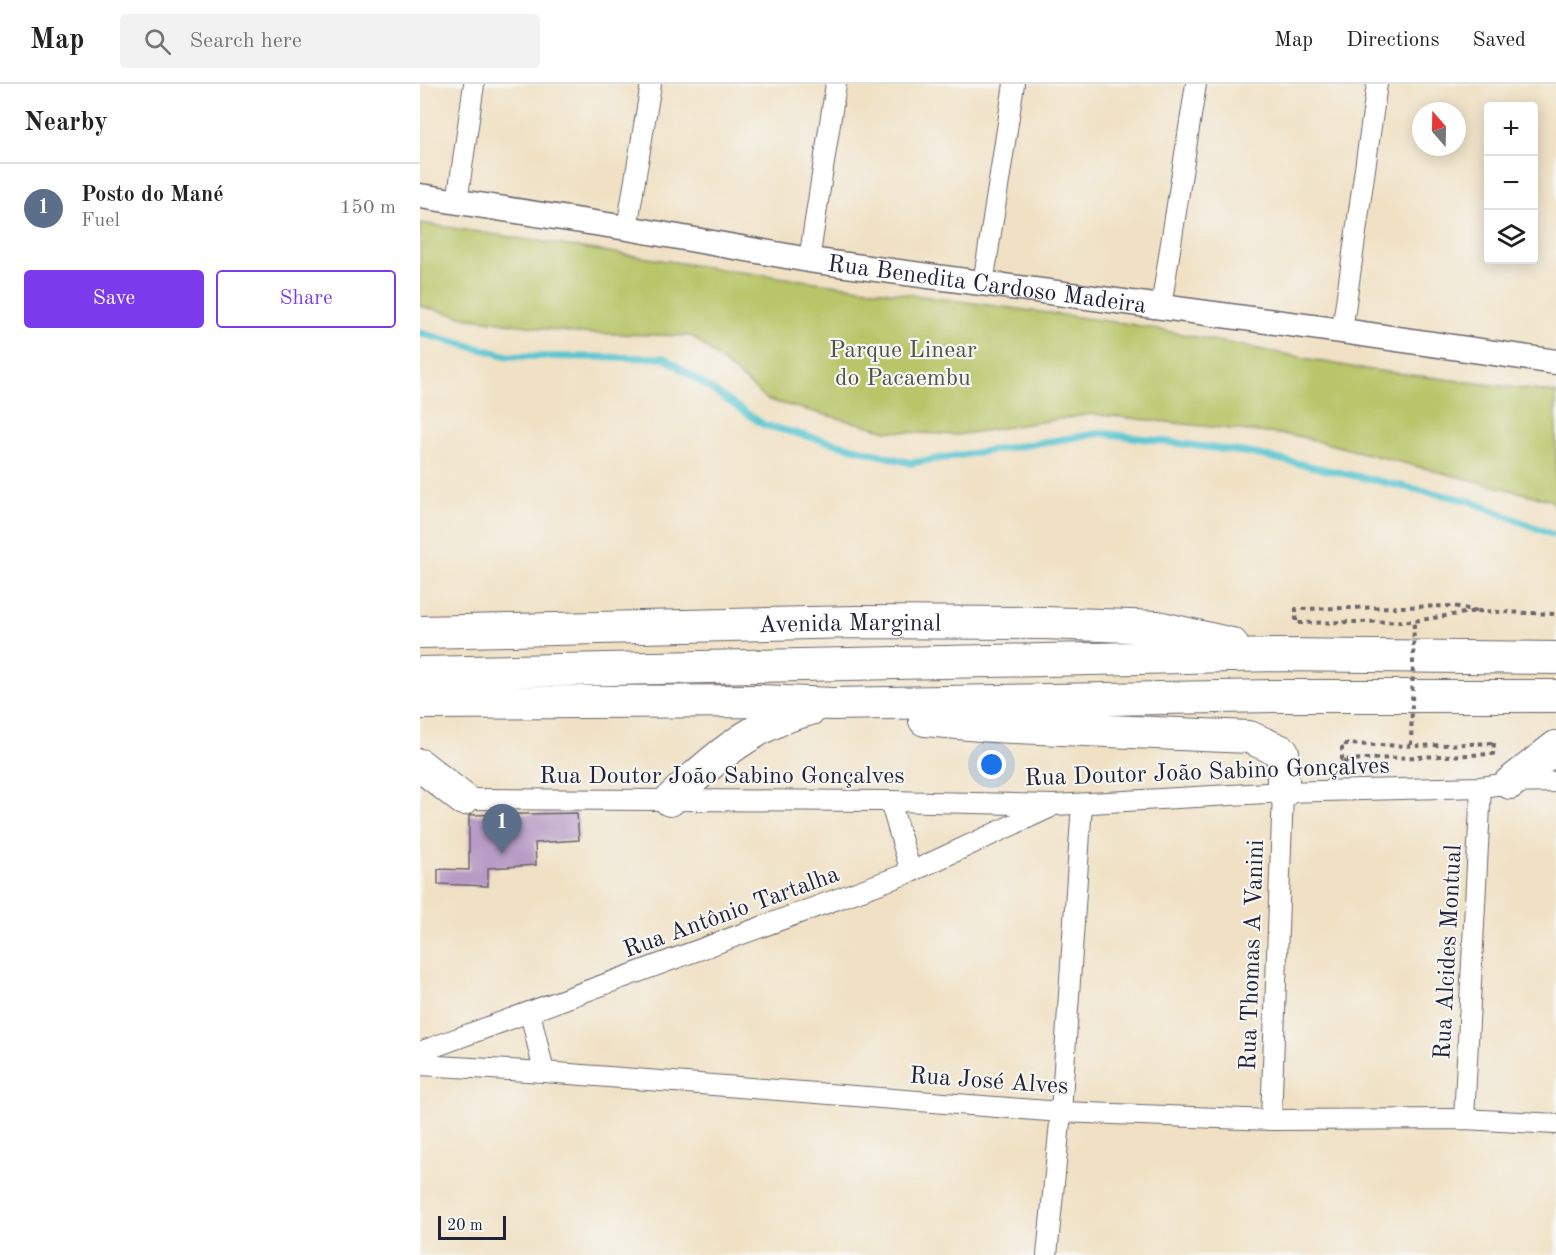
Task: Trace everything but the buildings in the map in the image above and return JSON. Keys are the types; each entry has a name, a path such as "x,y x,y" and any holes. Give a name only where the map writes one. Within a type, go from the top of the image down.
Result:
{"main road":[{"name":"Avenida Marginal","path":"420,632 856,622 1056,624 1158,627 1277,655"},
{"path":"420,673 1277,655 1556,658"},
{"path":"420,703 759,701 833,704 1285,696 1556,696"},
{"path":"670,800 709,763 748,735 789,714 833,704 891,716 992,726 1249,737 1282,752 1282,792"},
{"path":"1496,785 1556,747"},
{"path":"420,765 463,799"}],"street":[{"path":"457,202 474,84"},
{"path":"627,228 651,84"},
{"path":"809,260 836,84"},
{"path":"983,284 1014,84"},
{"path":"1161,307 1196,84"},
{"path":"1342,331 1377,84"},
{"name":"Rua Benedita Cardoso Madeira","path":"420,196 627,228 809,260 1556,362"},
{"name":"Rua Doutor João Sabino Gonçalves","path":"463,799 890,801 1055,805 1282,792 1556,782"},
{"name":"Rua Alcides Montual","path":"1464,1119 1496,785"},
{"name":"Rua Thomas A Vanini","path":"1271,1120 1282,792"},
{"path":"890,801 911,872"},
{"path":"1047,1255 1061,1112 1082,804"},
{"name":"Rua Antônio Tartalha","path":"420,1052 911,872 1055,805"},
{"path":"530,1012 544,1072"},
{"name":"Rua José Alves","path":"420,1065 544,1072 1061,1112 1271,1120 1464,1119 1556,1124"}],"path":[{"path":"1477,611 1414,621 1296,622 1296,609 1453,606 1477,611 1556,614"},
{"path":"1411,746 1414,621"},
{"path":"1494,742 1493,754 1342,760 1342,744 1411,746 1494,742"}],"green space":[{"name":"Parque Linear do Pacaembu","path":"420,223 733,271 1130,324 1356,368 1556,393 1556,505 1550,500 1297,436 1092,414 957,435 888,431 768,400 692,336 576,333 465,317 420,306"}],"waterway":[{"path":"420,333 508,356 665,358 764,425 911,463 1102,433 1250,453 1470,501 1556,536"}],"place":[{"name":"Posto do Mané","path":"502,854"}]}
